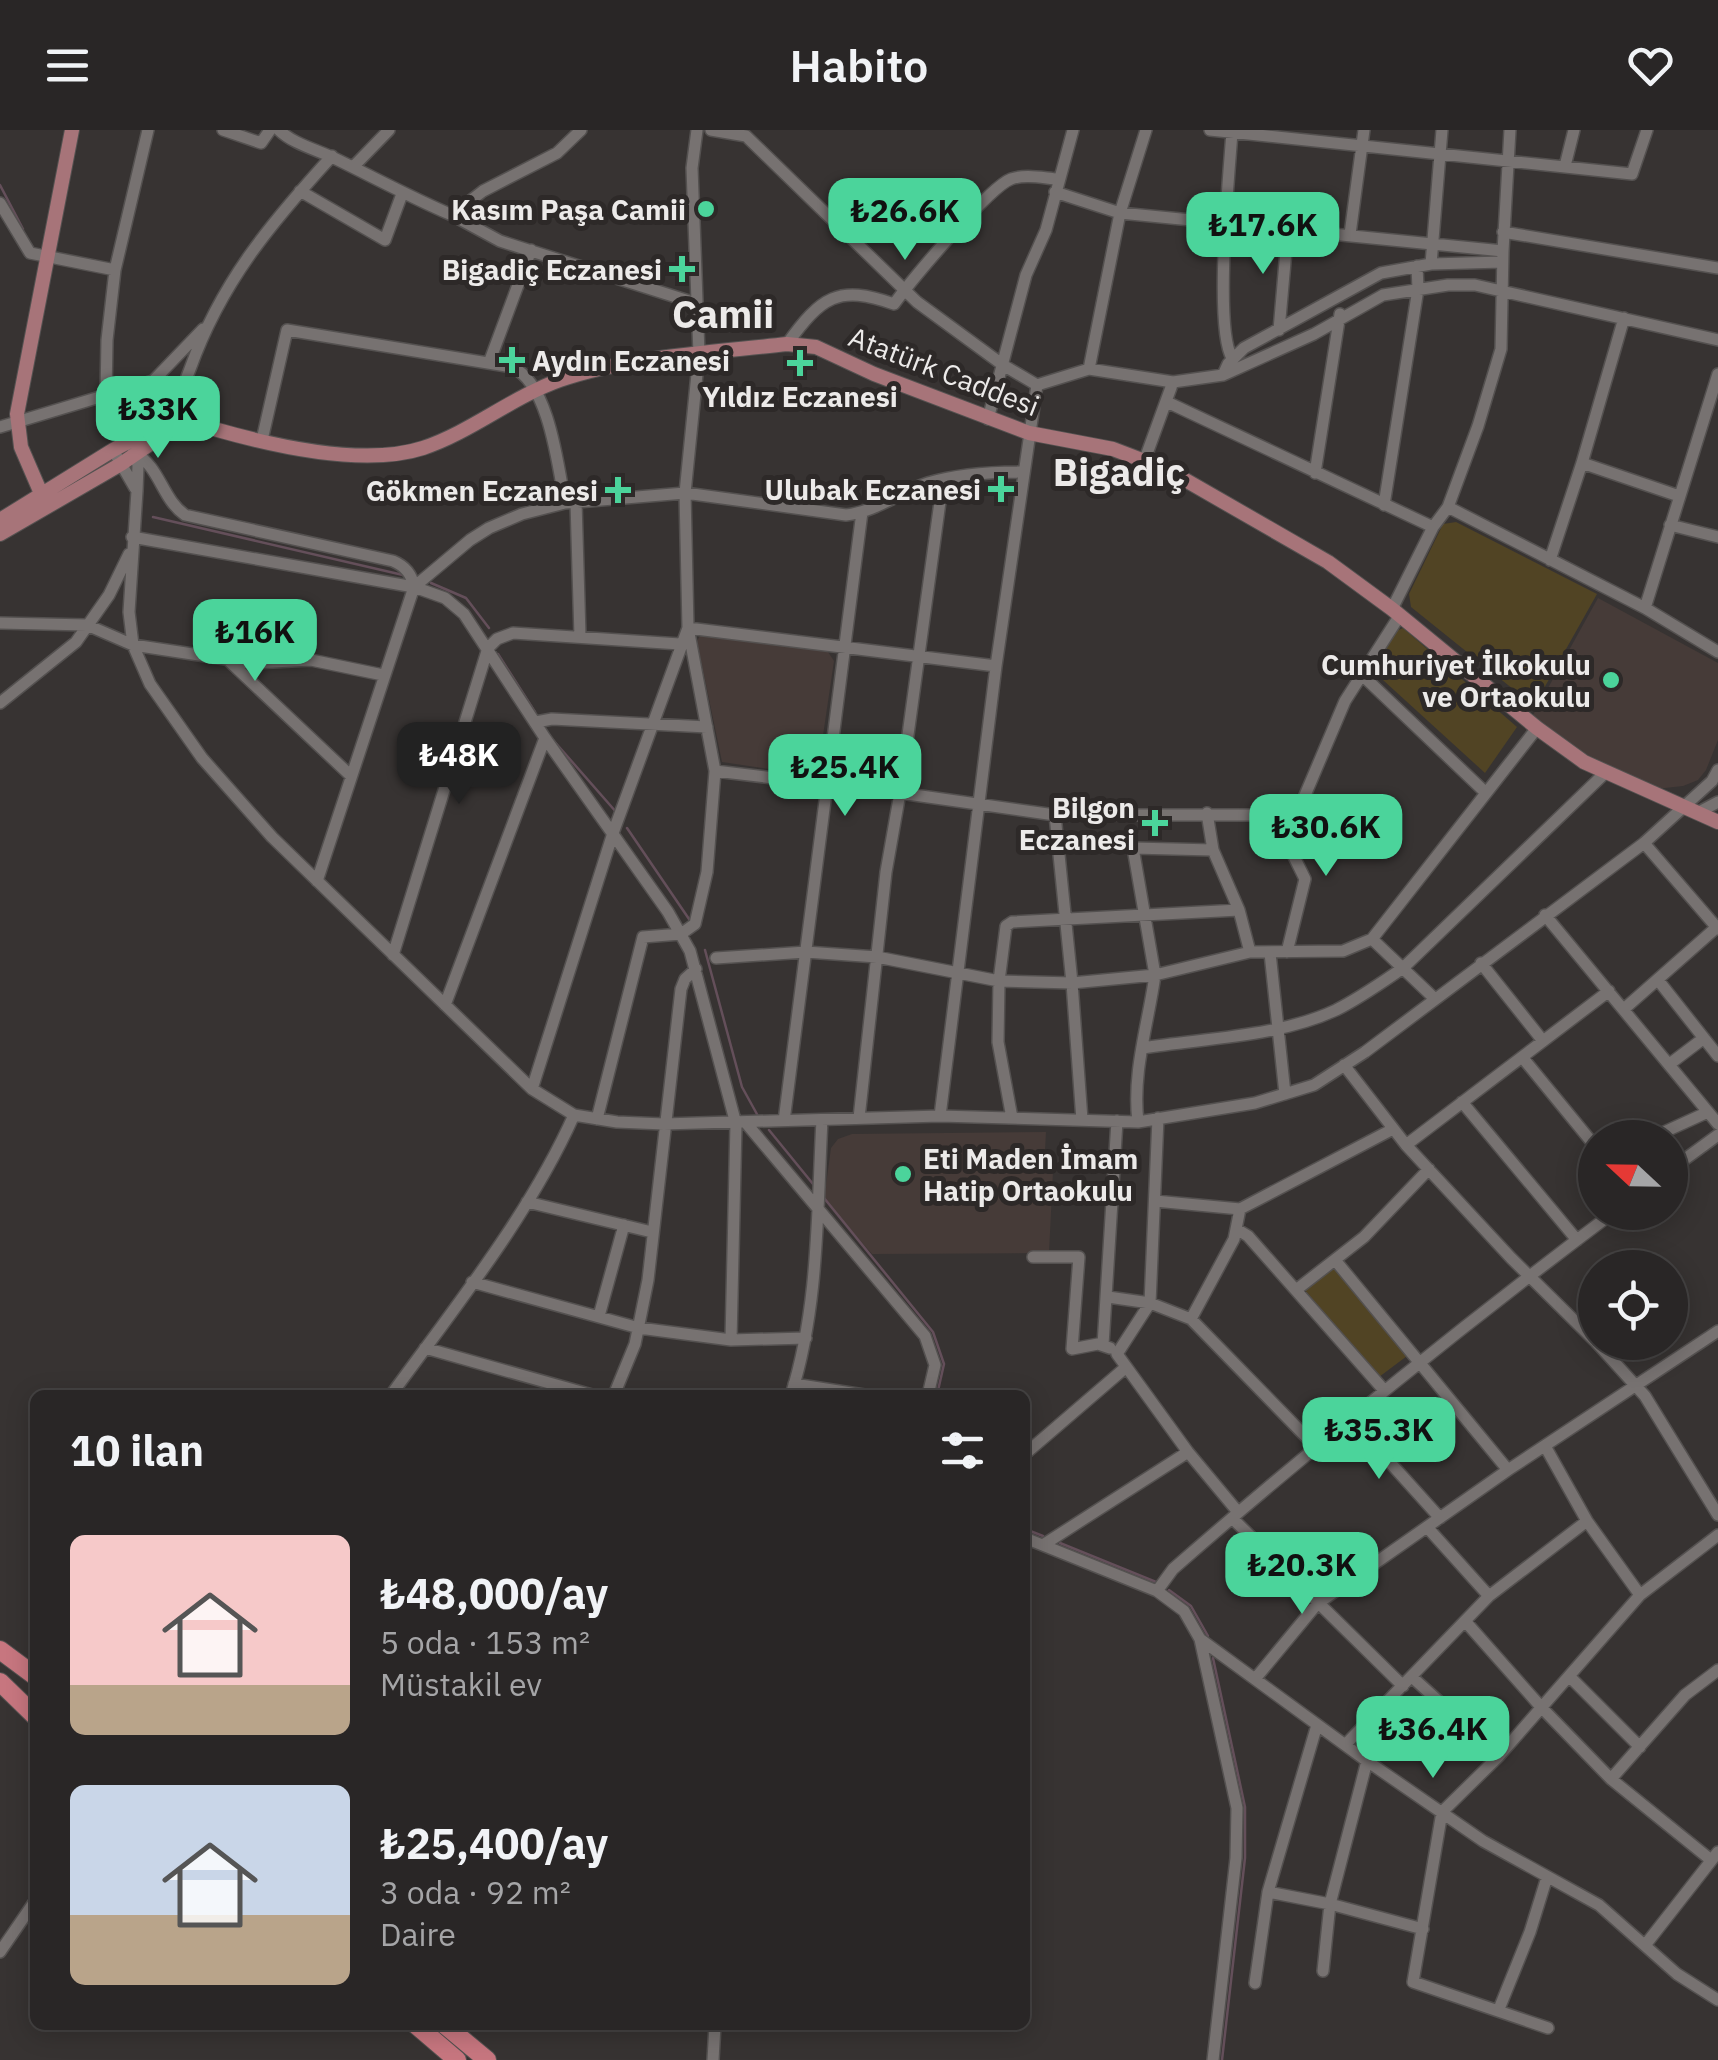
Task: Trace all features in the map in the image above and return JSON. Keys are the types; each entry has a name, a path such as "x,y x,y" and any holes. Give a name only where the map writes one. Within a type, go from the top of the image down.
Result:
{"highway":[{"path":"0,1650 30,1672"},
{"path":"0,1682 30,1711"},
{"path":"422,2030 457,2060"},
{"path":"451,2030 486,2060"}],"main road":[{"path":"44,500 20,448 18,402 72,130"},
{"name":"Atatürk Caddesi","path":"175,422 328,453 400,454 426,447 536,390 579,374 699,354 788,344 816,347 874,374 1029,433 1113,449 1145,460 1328,562 1584,762 1718,822"},
{"path":"0,520 44,500 175,422"},
{"path":"0,534 44,500"}],"street":[{"path":"106,394 115,270 148,130"},
{"path":"223,130 261,142 270,130"},
{"path":"279,130 485,234 695,304"},
{"path":"353,167 389,130"},
{"path":"452,215 483,190 557,153 581,130"},
{"path":"596,1119 643,937 681,934 695,924 707,872 715,771 688,628 685,493 699,354 692,168 697,130"},
{"path":"711,130 746,136 904,290 1003,365 1037,385 1089,369 1174,382 1223,376 1383,295 1462,284 1502,289 1718,340"},
{"path":"988,418 1026,275 1046,230 1073,130"},
{"path":"1089,369 1120,213 1146,130"},
{"path":"1210,130 1322,135 1362,145 1632,174 1647,130"},
{"path":"1350,234 1364,130"},
{"path":"1430,264 1442,130"},
{"path":"715,771 1055,815 1274,816 1290,812 1303,800 1344,700 1396,612 1433,527 1448,508 1478,426 1502,349 1502,256 1510,130"},
{"path":"1565,166 1574,130"},
{"path":"1232,132 1224,336 1232,358"},
{"path":"175,422 206,326 238,268 278,214 332,156"},
{"path":"788,344 814,313 846,292 894,304 1002,184 1022,176 1120,213 1434,243 1502,256"},
{"path":"300,191 385,240 402,194"},
{"path":"0,203 30,252 115,270"},
{"path":"1279,330 1288,228"},
{"path":"1503,232 1718,268"},
{"path":"490,363 530,250"},
{"path":"1223,376 1232,358 1372,277 1417,266 1502,256"},
{"path":"1384,505 1418,289 1417,266"},
{"path":"1315,473 1340,298"},
{"path":"1550,560 1624,318"},
{"path":"0,427 153,381 206,326"},
{"path":"262,440 287,330 519,370 536,390 571,502 580,636"},
{"path":"1645,608 1718,374"},
{"path":"153,381 152,388 175,422"},
{"path":"1145,460 1174,382"},
{"path":"940,1116 996,666 1037,385"},
{"path":"1167,402 1433,527"},
{"path":"132,447 150,464 171,503 185,515 392,561 408,570 414,588"},
{"path":"132,447 137,492 128,612 133,646 150,684 202,758 317,881 532,1089 574,1114 596,1119 741,1124 940,1116 1138,1122 1255,1103 1285,1094 1314,1084 1344,1065 1692,808 1718,770"},
{"path":"117,457 137,492"},
{"path":"1582,463 1678,496"},
{"path":"317,881 414,588 489,528 522,514 571,502 685,493 838,514 862,512 943,480 1023,472"},
{"path":"858,1118 886,872 943,480"},
{"path":"1448,508 1645,608 1718,652"},
{"path":"784,1122 862,512"},
{"path":"1670,526 1718,536"},
{"path":"132,543 414,588 455,604 681,934 696,969 741,1124 731,1340"},
{"path":"0,704 76,642 110,595 132,543"},
{"path":"0,623 86,625 133,646 252,663 311,660 383,674"},
{"path":"532,1089 612,832 688,628"},
{"path":"688,628 996,666"},
{"path":"393,955 488,648 497,639 513,634 680,644"},
{"path":"228,660 351,776"},
{"path":"1360,674 1486,793"},
{"path":"536,722 552,718 708,727"},
{"path":"716,958 806,952 878,957 999,982 1072,982 1155,976 1250,952 1343,951 1372,939 1537,728"},
{"path":"445,1004 545,738"},
{"path":"1143,1048 1276,1028 1332,1012 1368,993 1403,968 1605,773"},
{"path":"1692,808 1718,802"},
{"path":"1207,813 1213,850 1238,910 1250,952"},
{"path":"1055,815 1082,1120"},
{"path":"1274,816 1305,880 1287,952"},
{"path":"1624,1010 1717,928 1644,843"},
{"path":"1138,1122 1135,1094 1155,976 1133,848 1213,850"},
{"path":"1012,1118 998,1042 999,982 1006,926 1012,922 1238,910"},
{"path":"1546,915 1718,1124"},
{"path":"1372,939 1434,998"},
{"path":"1270,952 1285,1094"},
{"path":"1481,963 1542,1041"},
{"path":"616,1390 639,1328 681,989 684,979 696,969"},
{"path":"1658,980 1718,1056"},
{"path":"1406,1144 1608,991"},
{"path":"1670,1064 1704,1038"},
{"path":"1522,1057 1578,1125"},
{"path":"1344,1065 1393,1130 1578,1323"},
{"path":"1462,1102 1576,1240"},
{"path":"1688,1121 1708,1112"},
{"path":"395,1390 554,1161 574,1114"},
{"path":"1117,1354 1150,1303 1158,1118"},
{"path":"792,1390 806,1338 822,1120"},
{"path":"1103,1345 1118,1121"},
{"path":"741,1124 926,1336 935,1365 929,1390"},
{"path":"1155,1201 1240,1209 1393,1130"},
{"path":"1688,1157 1718,1135"},
{"path":"1296,1290 1364,1237 1429,1169"},
{"path":"527,1202 652,1232"},
{"path":"1191,1318 1238,1230 1240,1209"},
{"path":"598,1316 624,1225"},
{"path":"1238,1230 1248,1236 1383,1389"},
{"path":"1158,1592 1173,1569 1314,1446 1590,1230"},
{"path":"1034,1257 1079,1257 1072,1349 1103,1345 1117,1354 1235,1515 1318,1604 1498,1756"},
{"path":"1335,1260 1508,1470"},
{"path":"472,1282 639,1328 731,1340 806,1338"},
{"path":"1108,1297 1150,1303 1191,1318 1314,1446"},
{"path":"1255,1679 1318,1604 1508,1470 1718,1332"},
{"path":"425,1348 574,1390"},
{"path":"1613,1360 1637,1386 1718,1515"},
{"path":"1030,1450 1124,1368"},
{"path":"1349,1417 1440,1518"},
{"path":"1545,1446 1587,1521 1640,1595"},
{"path":"1043,1545 1188,1452"},
{"path":"1345,1745 1489,1596 1587,1521"},
{"path":"1427,1527 1489,1596"},
{"path":"1548,2028 1413,1982 1442,1812 1498,1756 1640,1595 1718,1535"},
{"path":"1030,1540 1158,1592 1184,1611 1200,1639 1237,1808 1236,1858 1213,2060"},
{"path":"1465,1621 1611,1779 1714,1856 1646,1944"},
{"path":"1200,1639 1483,1841 1598,1904 1677,1974 1718,2000"},
{"path":"1611,1779 1685,1695 1718,1670"},
{"path":"1570,1676 1640,1747"},
{"path":"1255,1983 1268,1892 1317,1724"},
{"path":"1324,1970 1330,1904 1366,1761"},
{"path":"1500,2009 1546,1877"},
{"path":"1268,1892 1423,1929"},
{"path":"0,1952 30,1908"},
{"path":"713,2060 715,2030"}],"shaded area":[{"path":"1456,522 1597,594 1534,706 1411,607 1409,594 1443,524"},
{"name":"Cumhuriyet İlkokulu ve Ortaokulu","path":"1598,598 1718,663 1718,740 1698,780 1656,789 1618,776 1547,729 1533,715"},
{"path":"1403,628 1517,727 1485,773 1372,670 1394,632"},
{"path":"701,634 828,652 834,661 817,776 722,762 697,641"},
{"name":"Eti Maden İmam Hatip Ortaokulu","path":"1046,1132 1044,1169 1053,1171 1049,1253 872,1254 824,1200 831,1148 838,1139 852,1134"},
{"path":"1334,1267 1407,1356 1379,1377 1304,1289"}],"waterway":[{"path":"0,185 23,229"},
{"path":"153,517 403,575"},
{"path":"431,583 466,598 489,628"},
{"path":"498,654 535,712"},
{"path":"553,740 617,813"},
{"path":"627,828 689,919"},
{"path":"705,950 742,1087 758,1116"},
{"path":"769,1130 813,1184"},
{"path":"824,1198 933,1332 944,1364 938,1390"},
{"path":"1030,1531 1043,1536"},
{"path":"1060,1543 1156,1582"},
{"path":"1169,1590 1191,1606 1208,1636"},
{"path":"1213,1658 1245,1807 1245,1858 1222,2060"}],"place":[{"name":"Kasım Paşa Camii","path":"706,209"},
{"name":"Bigadiç Eczanesi","path":"682,269"},
{"name":"Aydın Eczanesi","path":"512,360"},
{"name":"Yıldız Eczanesi","path":"800,363"},
{"name":"Ulubak Eczanesi","path":"1001,489"},
{"name":"Gökmen Eczanesi","path":"618,490"},
{"name":"Cumhuriyet İlkokulu ve Ortaokulu","path":"1611,680"},
{"name":"Bilgon Eczanesi","path":"1155,823"},
{"name":"Eti Maden İmam Hatip Ortaokulu","path":"903,1174"}],"district":[{"name":"Camii","path":"723,313"},
{"name":"Bigadiç","path":"1119,471"}]}
